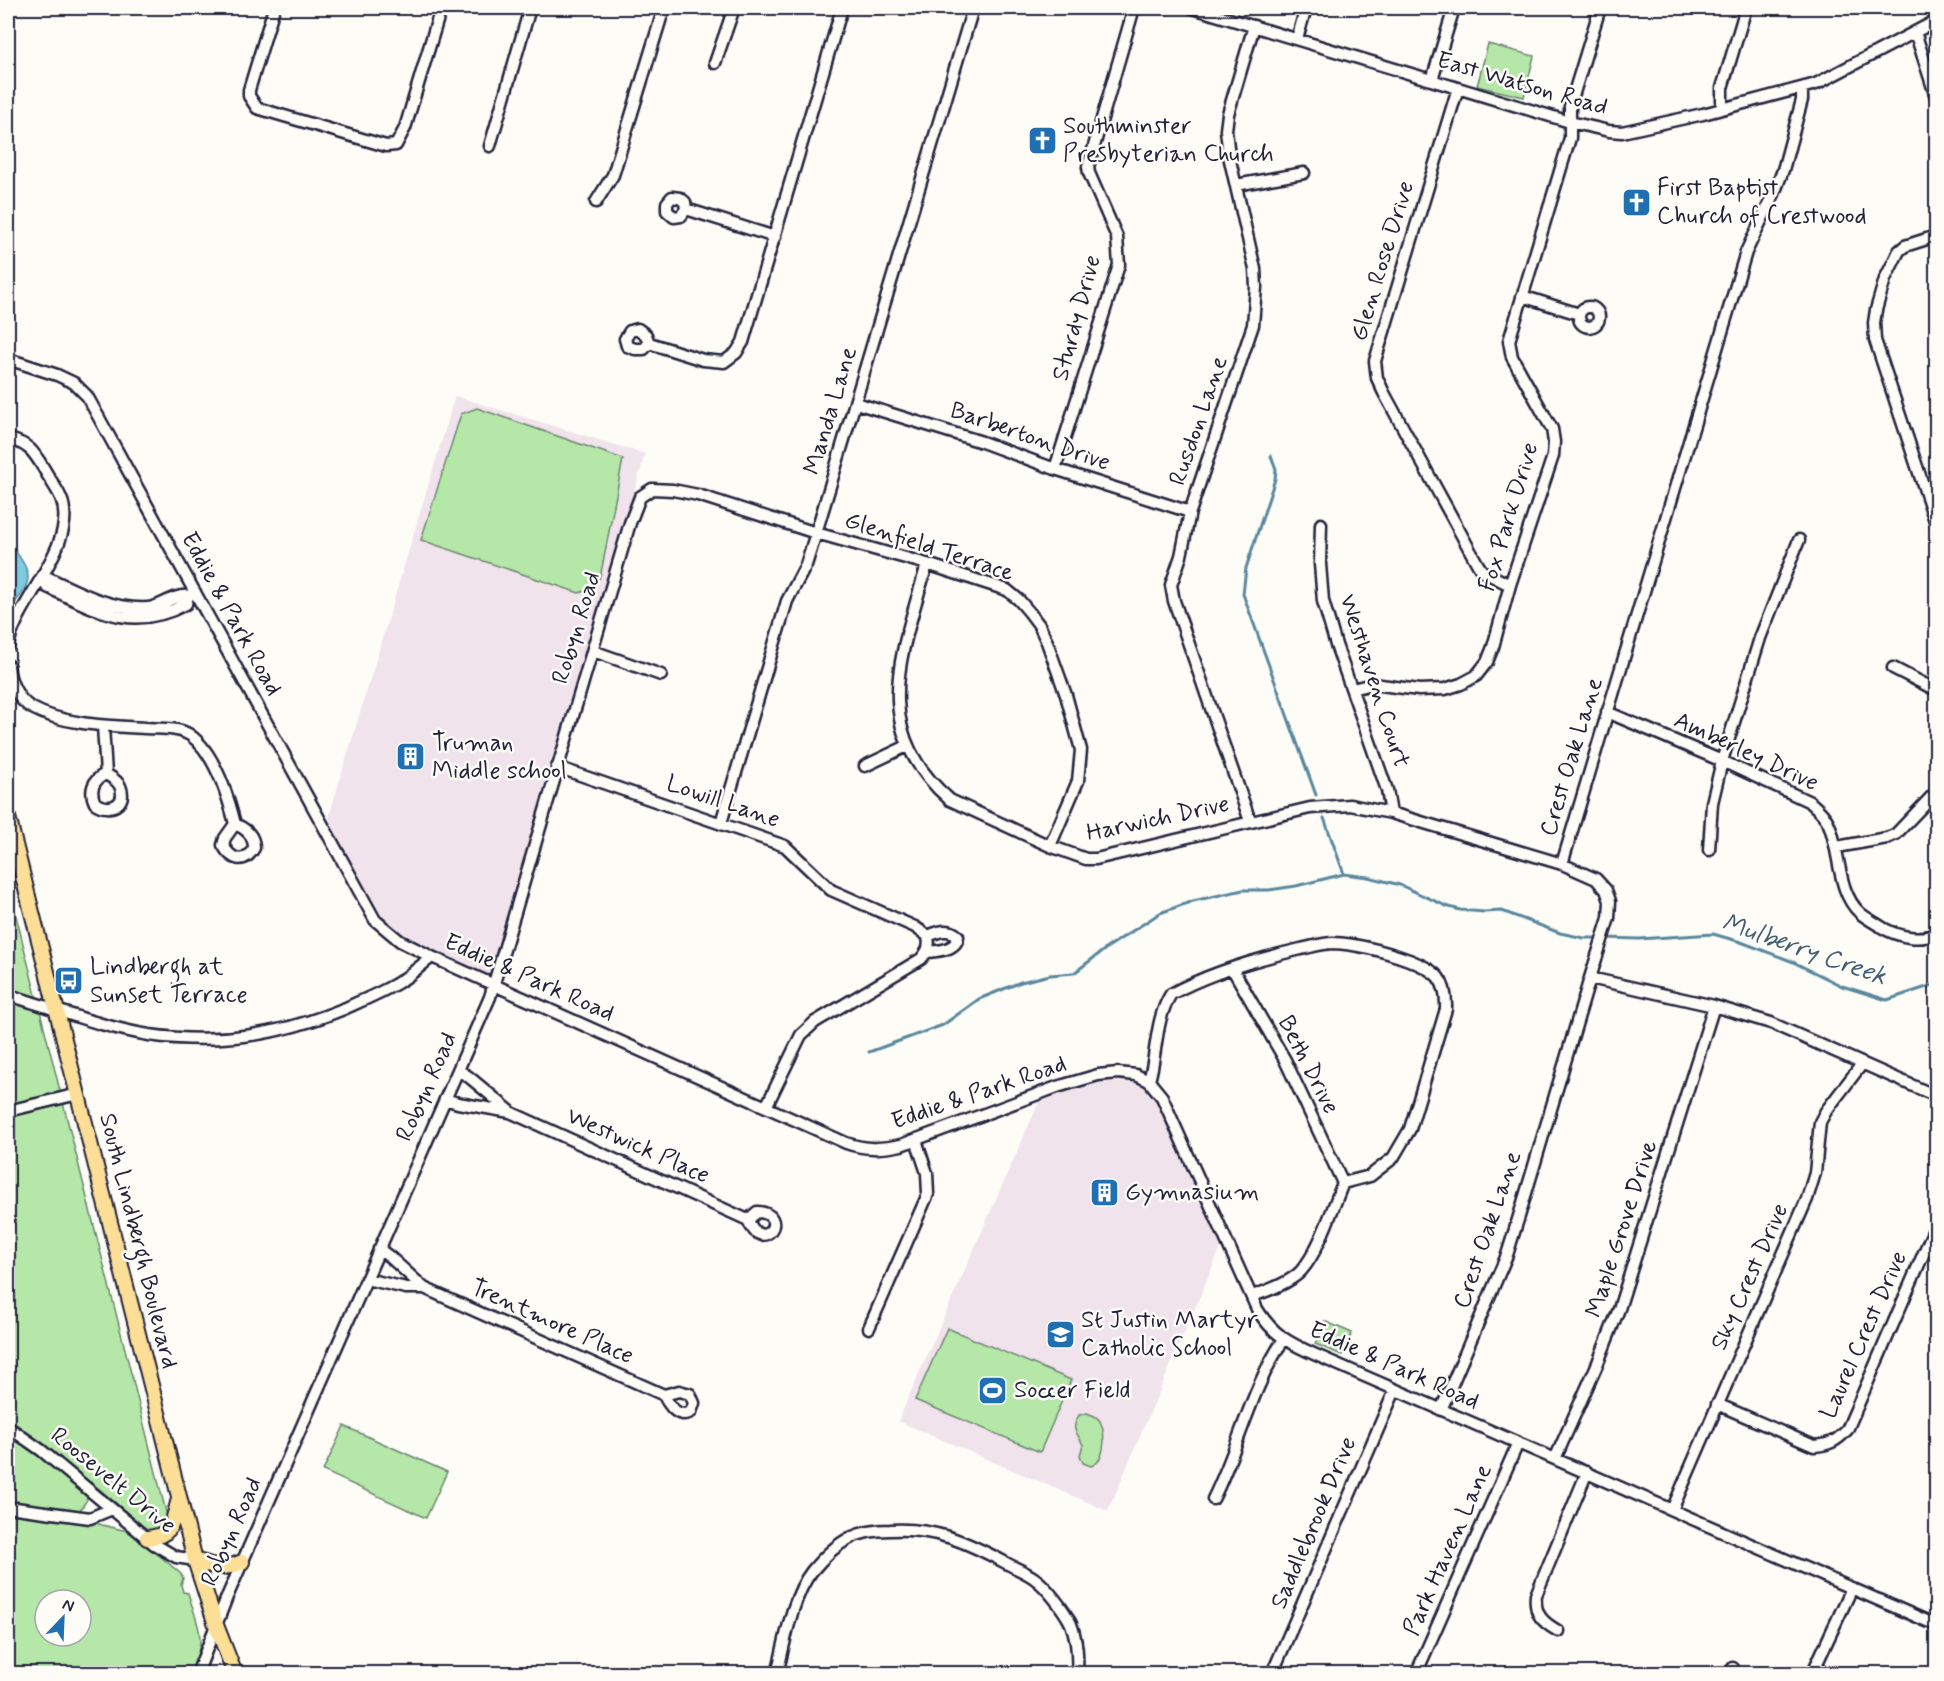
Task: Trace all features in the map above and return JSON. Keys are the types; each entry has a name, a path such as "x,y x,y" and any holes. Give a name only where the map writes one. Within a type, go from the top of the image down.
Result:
{"main road":[{"name":"South Lindbergh Boulevard","path":"8,817 195,1560 235,1674"},
{"path":"147,1538 159,1537 169,1529 179,1497"},
{"path":"195,1560 224,1568 242,1562"}],"street":[{"path":"274,8 249,90 249,96 257,108 386,147 396,145 405,128 441,8"},
{"path":"490,146 530,8"},
{"path":"596,202 613,175 664,8"},
{"path":"715,63 734,8"},
{"path":"649,343 703,360 724,362 736,353 743,342 842,8"},
{"name":"Manda Lane","path":"721,823 787,600 806,565 816,533 972,8"},
{"name":"Sturdy Drive","path":"1055,469 1119,265 1117,237 1088,167 1134,8"},
{"name":"East Watson Road","path":"1193,8 1570,122 1622,132 1816,84 1936,21"},
{"path":"1296,39 1306,8"},
{"path":"1432,80 1454,8"},
{"name":"Fox Park Drive","path":"1352,689 1373,684 1419,690 1444,689 1461,684 1476,676 1487,662 1493,646 1510,585 1553,456 1554,442 1552,429 1512,357 1509,341 1570,138 1570,106 1600,8"},
{"path":"1722,109 1722,88 1746,8"},
{"name":"Rusdon Lane","path":"1250,821 1174,602 1172,585 1190,512 1253,325 1255,268 1229,156 1226,130 1228,114 1254,26"},
{"path":"1915,32 1936,97"},
{"name":"Glen Rose Drive","path":"1458,88 1375,361 1377,378 1384,393 1478,565 1482,571 1510,585"},
{"name":"Crest Oak Lane","path":"1441,1410 1507,1255 1609,918 1610,901 1606,890 1596,879 1562,864 1746,252 1774,194 1782,170 1802,100 1802,88"},
{"path":"1236,185 1304,173"},
{"path":"686,209 775,237"},
{"path":"1936,236 1905,246 1899,251 1885,279 1874,323 1875,340 1936,524"},
{"path":"1522,296 1579,314"},
{"name":"Eddie & Park Road","path":"8,359 57,375 74,383 87,396 191,594 375,920 400,941 855,1147 876,1149 901,1145 1085,1078 1118,1073 1136,1075 1149,1081 1158,1091 1251,1296 1267,1323 1284,1339 1301,1349 1936,1625"},
{"name":"Barberton Drive","path":"856,403 982,442 1055,469 1190,512"},
{"path":"8,439 33,450 61,498 63,508 62,532 43,580 12,629 8,646"},
{"name":"Glenfield Terrace","path":"640,497 652,489 698,495 1007,590 1019,600 1039,625 1047,642 1066,695 1081,750 1078,781 1050,846"},
{"name":"Robyn Road","path":"197,1674 242,1562 490,997 630,523 640,497"},
{"name":"Westhaven Court","path":"1321,524 1320,564 1323,601 1387,790 1391,813"},
{"path":"1709,850 1712,802 1722,761 1760,638 1799,540"},
{"name":"Harwich Drive","path":"927,564 899,664 897,699 907,746 931,781 950,800 1050,846 1086,859 1096,859 1310,808 1350,805 1391,813 1562,864"},
{"path":"43,580 47,587 97,610 125,618 152,618 172,612 186,604 191,594"},
{"path":"593,651 661,675"},
{"path":"8,665 8,672 23,701 31,708 54,717 103,726 171,729 188,733 200,744 213,766 228,796 235,824"},
{"path":"1893,668 1936,690"},
{"name":"Amberley Drive","path":"1607,712 1722,761 1810,802 1820,810 1827,821 1837,848 1843,884 1852,903 1860,912 1892,933 1917,938 1936,934"},
{"path":"103,726 106,774"},
{"path":"865,766 907,746"},
{"name":"Lowill Lane","path":"557,767 785,846 831,890 915,927 928,936"},
{"path":"1837,848 1887,838 1896,834 1936,792"},
{"path":"766,1107 801,1035 815,1022 921,959 927,952 928,936 951,931 958,936 955,946 927,952"},
{"path":"1149,1081 1160,1020 1166,1001 1171,994 1232,968 1260,958 1330,943 1361,946 1389,953 1413,962 1439,976 1447,995 1446,1009 1410,1129 1394,1158 1370,1176 1343,1183 1317,1246 1300,1271 1272,1289 1251,1296"},
{"path":"8,995 149,1035 230,1038 262,1034 313,1021 399,982 432,957"},
{"name":"Beth Drive","path":"1232,968 1285,1060 1343,1183"},
{"path":"1590,978 1714,1006 1771,1023 1936,1096"},
{"name":"Maple Grove Drive","path":"1555,1459 1619,1309 1714,1006"},
{"name":"Sky Crest Drive","path":"1672,1510 1807,1199 1815,1173 1820,1122 1862,1064"},
{"name":"Westwick Place","path":"458,1070 510,1112"},
{"path":"8,1111 78,1094"},
{"name":"Westwick Place","path":"445,1098 458,1103 510,1112 748,1220"},
{"path":"869,1328 928,1194 927,1173 916,1140"},
{"name":"Laurel Crest Drive","path":"1718,1404 1814,1446 1824,1446 1840,1438 1847,1430 1936,1225"},
{"name":"Trentmore Place","path":"379,1250 392,1258 424,1288 664,1395"},
{"name":"Trentmore Place","path":"366,1279 406,1288 424,1288"},
{"path":"1213,1499 1260,1383 1284,1339"},
{"name":"Saddlebrook Drive","path":"1272,1674 1395,1390"},
{"name":"Roosevelt Drive","path":"8,1428 41,1450 147,1538 176,1557 195,1560"},
{"name":"Park Haven Lane","path":"1416,1674 1518,1443"},
{"path":"1558,1631 1544,1623 1537,1612 1536,1595 1587,1472"},
{"path":"8,1507 90,1518 112,1509"},
{"path":"777,1674 795,1606 811,1572 830,1552 850,1538 877,1530 909,1528 936,1532 973,1545 1035,1578 1055,1600 1071,1624 1078,1659 1077,1674"},
{"path":"1812,1674 1852,1588"}],"shaded area":[{"path":"455,396 645,454 494,985 403,939 377,918 325,830"},
{"name":"St Justin Martyr Catholic School","path":"1137,1080 1155,1094 1221,1247 1108,1511 898,1421 1040,1100 1094,1081"}],"green space":[{"path":"1488,44 1534,56 1524,97 1477,86"},
{"path":"477,408 623,459 601,573 596,584 591,588 579,593 421,540 461,414"},
{"path":"8,884 168,1520 167,1524 151,1533 91,1482 84,1489 87,1499 79,1511 78,1519 134,1534 181,1574 183,1592 188,1593 200,1633 199,1650 191,1673 8,1673"},
{"path":"1324,1321 1352,1333 1342,1355 1315,1344"},
{"name":"Soccer Field","path":"947,1328 1071,1380 1040,1452 915,1400"},
{"path":"1087,1413 1099,1419 1103,1433 1100,1459 1091,1466 1083,1463 1080,1455 1083,1445 1075,1428 1079,1415"},
{"path":"344,1426 447,1472 426,1518 323,1471"}],"water":[{"path":"8,540 22,561 28,576 24,590 8,611"}],"waterway":[{"path":"1271,456 1276,469 1275,479 1246,568 1243,594 1316,795"},
{"path":"1324,818 1344,874"},
{"path":"869,1052 943,1025 979,999 1021,982 1050,975 1074,973 1108,947 1160,913 1193,901 1243,890 1269,890 1296,886 1344,874 1400,885 1460,910 1502,911 1560,933 1584,938 1599,938"},
{"name":"Mulberry Creek","path":"1605,938 1639,939 1713,934 1791,961 1842,986 1887,1000 1936,984"}],"place":[{"name":"Southminster Presbyterian Church","path":"1042,140"},
{"name":"First Baptist Church of Crestwood","path":"1636,202"},
{"name":"Truman Middle school","path":"411,757"},
{"name":"Lindbergh at Sunset Terrace","path":"69,981"},
{"name":"Gymnasium","path":"1104,1192"},
{"name":"St Justin Martyr Catholic School","path":"1060,1334"},
{"name":"Soccer Field","path":"993,1390"}]}
